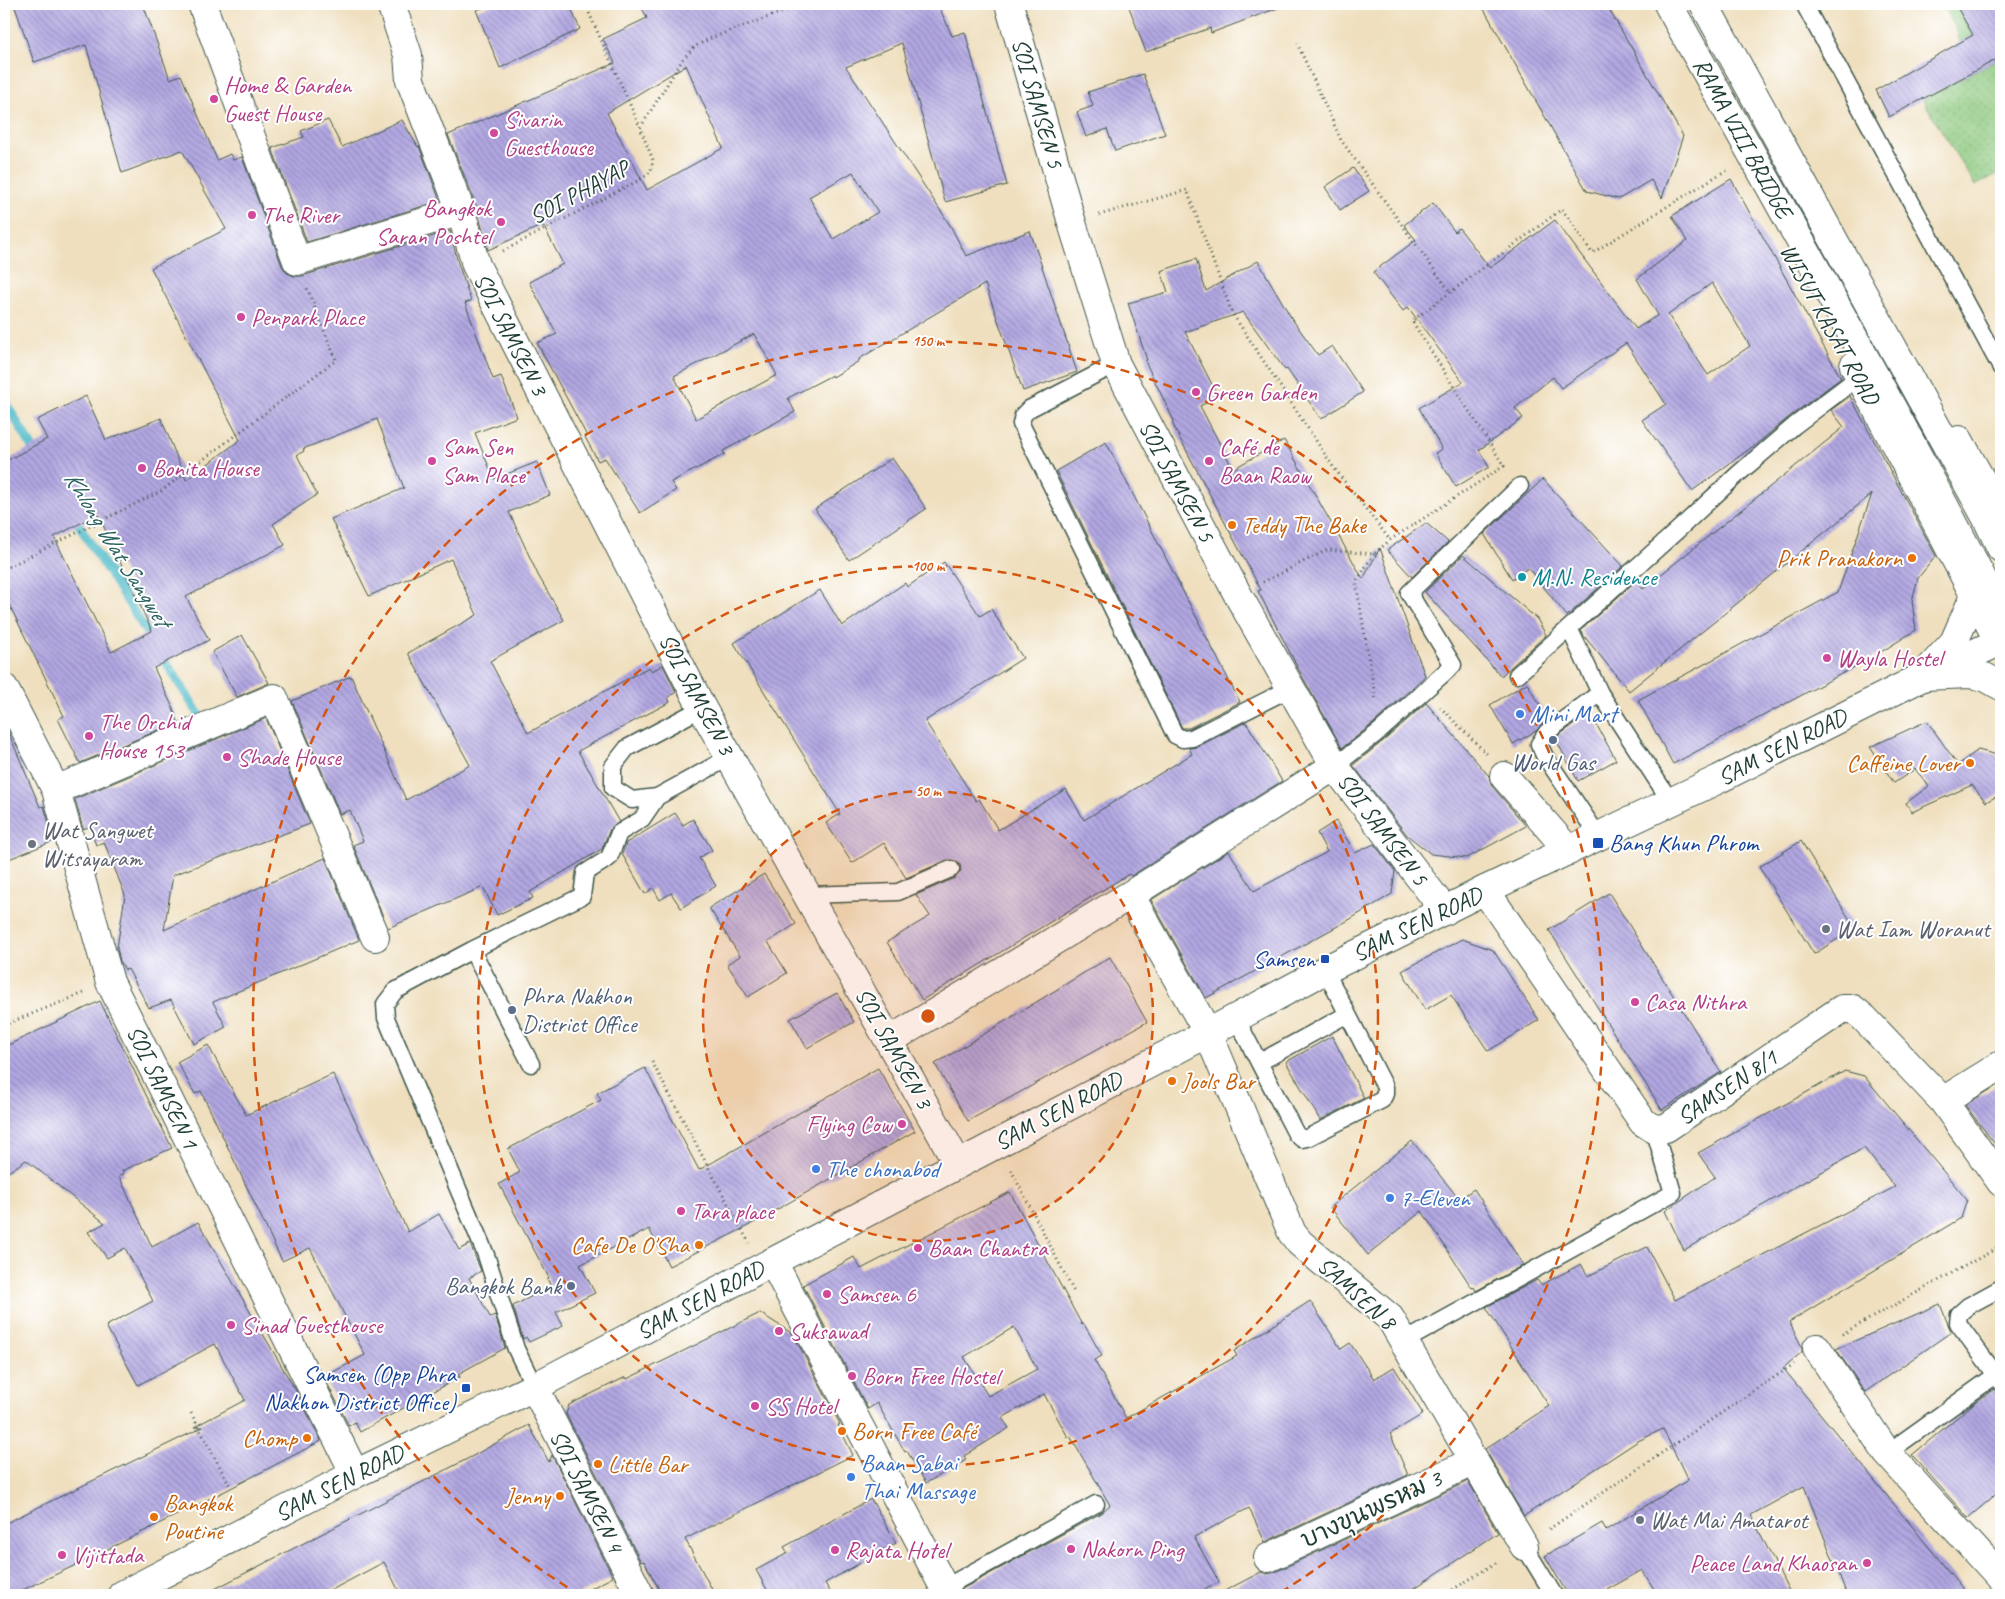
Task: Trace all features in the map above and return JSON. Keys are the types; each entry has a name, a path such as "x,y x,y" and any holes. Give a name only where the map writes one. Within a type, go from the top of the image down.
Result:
{"street":[{"path":"202,4 297,261 461,211"},
{"name":"SOI SAMSEN 3","path":"391,4 408,55 410,80 461,211 476,265 702,708 958,1164"},
{"name":"SOI SAMSEN 5","path":"1009,4 1072,223 1116,364 1238,595 1335,766 1445,911"},
{"name":"WISUT KASAT ROAD","path":"1654,4 1860,376 1975,594 2001,636"},
{"name":"RAMA VIII BRIDGE","path":"1668,4 1880,384 1947,509 2001,636"},
{"name":"RAMA VIII BRIDGE","path":"1704,4 2001,548"},
{"path":"1712,4 2001,515"},
{"path":"1923,676 1954,642 1975,594"},
{"name":"SAM SEN ROAD","path":"122,1595 354,1474 534,1386 767,1265 1325,970 1485,890 1671,802 2001,636"},
{"path":"1923,676 1969,674 1985,677 2001,686"},
{"name":"SOI SAMSEN 1","path":"4,688 56,790 110,982 354,1474"},
{"path":"56,790 274,698 375,937"},
{"path":"1496,765 1569,851"},
{"path":"890,1040 1130,895 1335,766"},
{"name":"SAMSEN 8/1","path":"1485,890 1643,1122 1654,1129 1666,1128 1842,1009 1853,1009 1864,1018 1943,1101 2001,1182"},
{"name":"SAMSEN 8","path":"1130,895 1208,1033 1292,1233 1300,1243 1390,1318 1524,1546"},
{"path":"1943,1101 2001,1066"},
{"path":"767,1265 946,1591"},
{"path":"1817,1348 1887,1453 2001,1578"},
{"name":"SOI SAMSEN 4","path":"534,1386 638,1595"},
{"name":"บางขุนพรหม 3","path":"1268,1558 1474,1461"}],"lane":[{"path":"1804,4 2001,368"},
{"path":"1116,364 1029,409 1022,415 1021,424 1175,735 1183,739 1192,738 1291,688"},
{"path":"1517,674 1738,474 1794,426 1860,376"},
{"path":"1335,766 1380,730 1453,665 1409,593 1520,486"},
{"path":"1569,628 1600,693 1671,802"},
{"path":"1599,837 1544,755 1539,744 1547,732 1600,693"},
{"path":"702,708 627,748 613,766 613,788 632,800 657,797 730,757"},
{"path":"534,1386 516,1349 486,1255 386,1018 385,1004 394,991 582,896 585,873 610,858 619,833 642,819 657,797"},
{"path":"807,895 898,892 951,870"},
{"path":"472,950 532,1064"},
{"path":"1236,1018 1296,1134 1302,1138 1308,1138 1382,1100 1385,1094 1385,1087 1346,1015 1325,970"},
{"path":"1260,1062 1346,1015"},
{"path":"1405,1341 1672,1193 1654,1129"},
{"path":"1887,1453 1999,1379 1958,1323 1959,1314 1968,1306 2001,1288"},
{"path":"946,1591 1096,1504"},
{"path":"1524,1546 1554,1595"}],"path":[{"path":"585,4 640,128"},
{"name":"SOI PHAYAP","path":"476,265 643,178 651,171 653,160 640,128 683,59 694,47 711,38 804,4"},
{"path":"1297,43 1341,140 1450,292"},
{"path":"1380,730 1356,582 1374,554 1390,540 1504,466 1412,322 1562,209 1592,253 1740,161"},
{"path":"1072,223 1187,190 1232,313 1334,468 1390,540"},
{"path":"4,569 161,491 336,360 297,261"},
{"path":"1238,595 1327,550 1374,554"},
{"path":"1439,705 1496,765"},
{"path":"4,1025 110,982"},
{"path":"652,1062 767,1265"},
{"path":"997,1143 1075,1294"},
{"path":"1444,1595 1524,1546 1817,1348 2001,1246"},
{"path":"191,1413 231,1488"}],"green space":[{"path":"1943,4 1955,4 1973,35 1960,42 1956,29"},
{"path":"2001,57 2001,172 1975,186 1923,100"}],"building":[{"path":"14,4 143,4 170,79 181,75 217,160 230,154 233,160 242,157 282,266 287,273 294,276 302,276 450,231 458,263 471,301 465,303 493,379 501,376 517,417 475,433 494,479 537,462 550,495 509,512 538,575 564,620 490,661 528,733 649,667 652,671 663,665 676,692 668,698 670,702 578,751 619,822 610,829 602,849 530,892 533,898 497,915 483,887 388,928 353,845 363,841 350,810 340,814 292,701 351,676 406,800 470,765 408,653 477,615 451,559 369,596 331,519 404,488 377,419 303,449 304,451 297,455 317,495 273,524 285,545 186,597 209,640 154,668 178,722 80,763 58,719 64,716 4,594 4,462 47,439 37,420 86,396 106,440 161,418 186,480 240,440 151,268 226,229 182,150 122,173 86,45 34,62","holes":["98,514 152,631 111,652 54,537"]},
{"path":"495,4 569,4 580,29 500,68 476,10"},
{"path":"640,4 938,4 952,36 965,32 1007,185 945,202 902,43 846,67 950,225 966,256 1030,231 1077,372 1023,391 985,284 859,359 859,361 833,377 832,375 788,398 795,412 723,451 725,454 671,482 676,490 640,513 605,458 598,461 585,437 587,436 537,343 557,334 529,282 563,264 543,225 488,250 476,205 448,135 615,63 603,39 647,18","holes":["686,65 723,148 647,190 607,113","853,172 878,212 833,239 809,197","754,334 777,375 696,419 674,376"]},
{"path":"1128,4 1282,4 1283,6 1211,33 1210,28 1146,52"},
{"path":"1481,4 1606,4 1683,136 1662,198 1651,180 1619,199 1587,191"},
{"path":"1955,4 2001,4 2001,57 1889,117 1876,90 1973,35"},
{"path":"1143,74 1165,134 1115,151 1107,129 1086,137 1077,112 1093,106 1088,92"},
{"path":"328,120 342,147 402,120 419,146 440,201 307,242 272,148 304,137 301,131"},
{"path":"1353,168 1369,191 1340,210 1325,187"},
{"path":"1731,179 1841,378 1692,491 1642,420 1666,404 1626,343 1561,388 1553,377 1515,408 1523,418 1479,450 1489,467 1456,487 1435,453 1442,449 1419,408 1463,382 1408,307 1403,311 1373,272 1416,240 1404,225 1433,203 1455,232 1459,228 1490,268 1555,220 1636,329 1658,315 1637,279 1687,241 1672,216","holes":["1712,283 1750,346 1708,375 1668,315"]},
{"path":"1196,259 1206,291 1258,261 1292,319 1318,355 1332,346 1363,392 1321,419 1287,369 1285,370 1243,312 1185,332 1218,396 1200,406 1233,469 1284,440 1363,579 1380,548 1425,676 1375,722 1342,748 1301,674 1258,591 1261,590 1177,433 1172,422 1174,421 1145,361 1147,360 1128,303 1168,292 1161,271"},
{"path":"1850,396 1936,556 1918,578 1912,601 1916,630 1873,657 1673,764 1638,700 1838,592 1872,494 1629,691 1581,630 1636,581 1643,589 1844,427 1831,410"},
{"path":"1106,442 1240,702 1189,728 1182,728 1056,471"},
{"path":"892,458 926,509 849,560 815,509"},
{"path":"1543,479 1623,566 1567,616 1528,568 1512,579 1484,534"},
{"path":"1426,523 1448,542 1412,577 1387,550"},
{"path":"1463,555 1537,619 1546,635 1501,676 1425,592"},
{"path":"944,562 980,616 991,609 1023,658 925,721 976,801 979,799 998,830 1066,789 1084,820 1192,754 1189,748 1197,747 1246,722 1282,781 1131,876 1129,874 922,1000 887,942 930,916 916,895 955,878 961,871 960,865 957,861 947,860 906,878 884,843 852,863 826,823 840,814 734,643 820,590 842,626 905,583 907,587"},
{"path":"242,635 269,683 237,697 212,652"},
{"name":"Mini Mart","path":"1527,683 1548,719 1536,731 1513,744 1490,705"},
{"path":"1426,703 1489,776 1492,786 1526,826 1467,858 1431,854 1407,835 1353,765"},
{"path":"1590,713 1616,760 1578,781 1555,738"},
{"path":"266,718 310,824 173,875 164,930 325,858 359,940 213,1002 226,1027 194,1044 171,1000 149,1008 128,969 125,970 120,961 117,948 125,895 104,842 96,845 89,827 83,829 75,799"},
{"path":"1927,721 1958,765 1978,750 2001,756 2001,794 1986,802 1972,785 1912,812 1906,803 1929,786 1915,769 1894,783 1870,747"},
{"path":"4,722 40,807 44,806 54,841 4,861"},
{"path":"675,813 683,825 693,819 712,850 699,858 716,886 681,908 671,893 660,900 653,888 645,894 622,854 626,843"},
{"path":"1336,821 1355,853 1374,844 1395,871 1392,894 1347,921 1206,998 1151,900 1229,851 1254,891 1327,852 1317,833"},
{"path":"1801,841 1855,928 1814,954 1759,867"},
{"path":"764,874 796,924 768,942 787,973 748,997 727,964 740,956 709,908"},
{"name":"Casa Nithra","path":"1609,893 1721,1072 1662,1110 1549,930"},
{"path":"1462,939 1493,950 1539,1020 1488,1051 1451,995 1425,1010 1402,971"},
{"path":"1110,957 1147,1022 968,1121 935,1064"},
{"path":"837,993 854,1022 807,1048 790,1019"},
{"path":"100,1001 172,1148 122,1171 124,1174 119,1176 152,1247 198,1222 296,1391 321,1441 80,1563 12,1595 4,1595 4,1524 203,1427 194,1427 245,1400 215,1344 138,1385 106,1326 153,1301 125,1248 107,1258 88,1232 105,1223 26,1160 4,1175 4,1047"},
{"path":"1332,1036 1364,1098 1320,1120 1286,1062"},
{"path":"208,1045 246,1115 333,1074 408,1232 439,1214 459,1250 470,1244 481,1271 469,1278 490,1317 495,1315 505,1348 458,1374 460,1377 360,1432 355,1422 349,1426 324,1377 365,1355 310,1248 282,1261 201,1091 195,1094 177,1062"},
{"path":"645,1068 699,1170 878,1068 915,1131 746,1227 669,1266 649,1229 580,1265 595,1293 556,1312 563,1326 529,1342 526,1337 523,1339 513,1306 551,1286 547,1279 549,1278 499,1184 520,1172 508,1149 601,1100 597,1093"},
{"path":"1845,1071 1864,1076 1967,1200 1961,1218 1789,1322 1802,1347 1802,1352 1783,1368 1968,1595 1847,1595 1804,1486 1751,1515 1791,1595 1658,1595 1642,1570 1598,1595 1568,1595 1545,1556 1602,1523 1606,1530 1688,1480 1663,1429 1638,1441 1524,1516 1485,1449 1549,1406 1486,1307 1537,1280 1541,1285 1581,1264 1588,1276 1647,1247 1675,1300 1895,1187 1864,1148 1684,1250 1665,1211 1715,1177 1698,1153"},
{"path":"2001,1083 2001,1152 1965,1105"},
{"path":"1412,1141 1459,1199 1474,1189 1523,1265 1476,1291 1474,1287 1472,1288 1422,1211 1368,1255 1330,1207"},
{"path":"1010,1192 1082,1325 1084,1324 1102,1356 1094,1360 1126,1418 1237,1356 1234,1351 1310,1301 1341,1349 1350,1343 1374,1379 1394,1367 1423,1414 1390,1434 1408,1475 1265,1542 1249,1508 1194,1537 1219,1582 1195,1595 964,1595 962,1589 1101,1513 1110,1505 1044,1394 1002,1418 1009,1428 964,1456 966,1460 926,1483 907,1451 905,1452 877,1403 868,1409 803,1285 854,1257 861,1269","holes":["1014,1327 1037,1369 988,1396 964,1357"]},
{"path":"1940,1304 1951,1332 1865,1392 1836,1349"},
{"path":"760,1313 793,1334 840,1424 838,1425 853,1455 685,1539 715,1595 662,1595 644,1561 641,1562 566,1414 569,1405 626,1377 627,1379"},
{"path":"1994,1389 2001,1392 2001,1490 1968,1518 1912,1455"},
{"path":"529,1425 549,1462 552,1455 613,1577 578,1595 401,1595 384,1562 322,1595 203,1595 471,1457"},
{"path":"1468,1481 1498,1533 1404,1595 1217,1595 1261,1572 1267,1574 1275,1572"},
{"name":"Rajata Hotel","path":"871,1499 896,1543 825,1583 832,1595 770,1595 756,1570 788,1553 784,1547"}],"waterway":[{"name":"Khlong Wat Sangwet","path":"4,400 38,457"},
{"name":"Khlong Wat Sangwet","path":"73,516 153,642"},
{"name":"Khlong Wat Sangwet","path":"160,653 200,716"}],"place":[{"name":"Home & Garden Guest House","path":"214,99"},
{"name":"Sivarin Guesthouse","path":"494,133"},
{"name":"The River","path":"252,215"},
{"name":"Bangkok Saran Poshtel","path":"501,222"},
{"name":"Penpark Place","path":"241,317"},
{"name":"Green Garden","path":"1196,392"},
{"name":"Sam Sen Sam Place","path":"432,461"},
{"name":"Café de Baan Raow","path":"1209,461"},
{"name":"Bonita House","path":"142,468"},
{"name":"Teddy The Bake","path":"1232,525"},
{"name":"Prik Pranakorn","path":"1912,558"},
{"name":"M.N. Residence","path":"1522,577"},
{"name":"Wayla Hostel","path":"1827,658"},
{"name":"Mini Mart","path":"1520,714"},
{"name":"The Orchid House 153","path":"89,736"},
{"name":"World Gas","path":"1553,740"},
{"name":"Shade House","path":"227,757"},
{"name":"Caffeine Lover","path":"1970,763"},
{"name":"Bang Khun Phrom","path":"1598,843"},
{"name":"Wat Sangwet Witsayaram","path":"32,844"},
{"name":"Wat Iam Woranut","path":"1826,929"},
{"name":"Samsen","path":"1325,959"},
{"name":"Casa Nithra","path":"1635,1002"},
{"name":"Phra Nakhon District Office","path":"512,1010"},
{"name":"Jools Bar","path":"1172,1081"},
{"name":"Flying Cow","path":"902,1124"},
{"name":"The chonabod","path":"816,1169"},
{"name":"7-Eleven","path":"1390,1198"},
{"name":"Tara place","path":"681,1211"},
{"name":"Cafe De O'Sha","path":"699,1245"},
{"name":"Baan Chantra","path":"918,1248"},
{"name":"Bangkok Bank","path":"571,1286"},
{"name":"Samsen 6","path":"827,1294"},
{"name":"Sinad Guesthouse","path":"231,1325"},
{"name":"Suksawad","path":"779,1331"},
{"name":"Born Free Hostel","path":"852,1376"},
{"name":"Samsen (Opp Phra Nakhon District Office)","path":"466,1388"},
{"name":"SS Hotel","path":"755,1406"},
{"name":"Born Free Café","path":"842,1431"},
{"name":"Chomp","path":"307,1438"},
{"name":"Little Bar","path":"598,1464"},
{"name":"Baan Sabai Thai Massage","path":"851,1477"},
{"name":"Jenny","path":"560,1496"},
{"name":"Bangkok Poutine","path":"154,1517"},
{"name":"Wat Mai Amatarot","path":"1640,1520"},
{"name":"Nakorn Ping","path":"1071,1549"},
{"name":"Rajata Hotel","path":"835,1550"},
{"name":"Vijittada","path":"62,1555"},
{"name":"Peace Land Khaosan","path":"1867,1563"}]}
